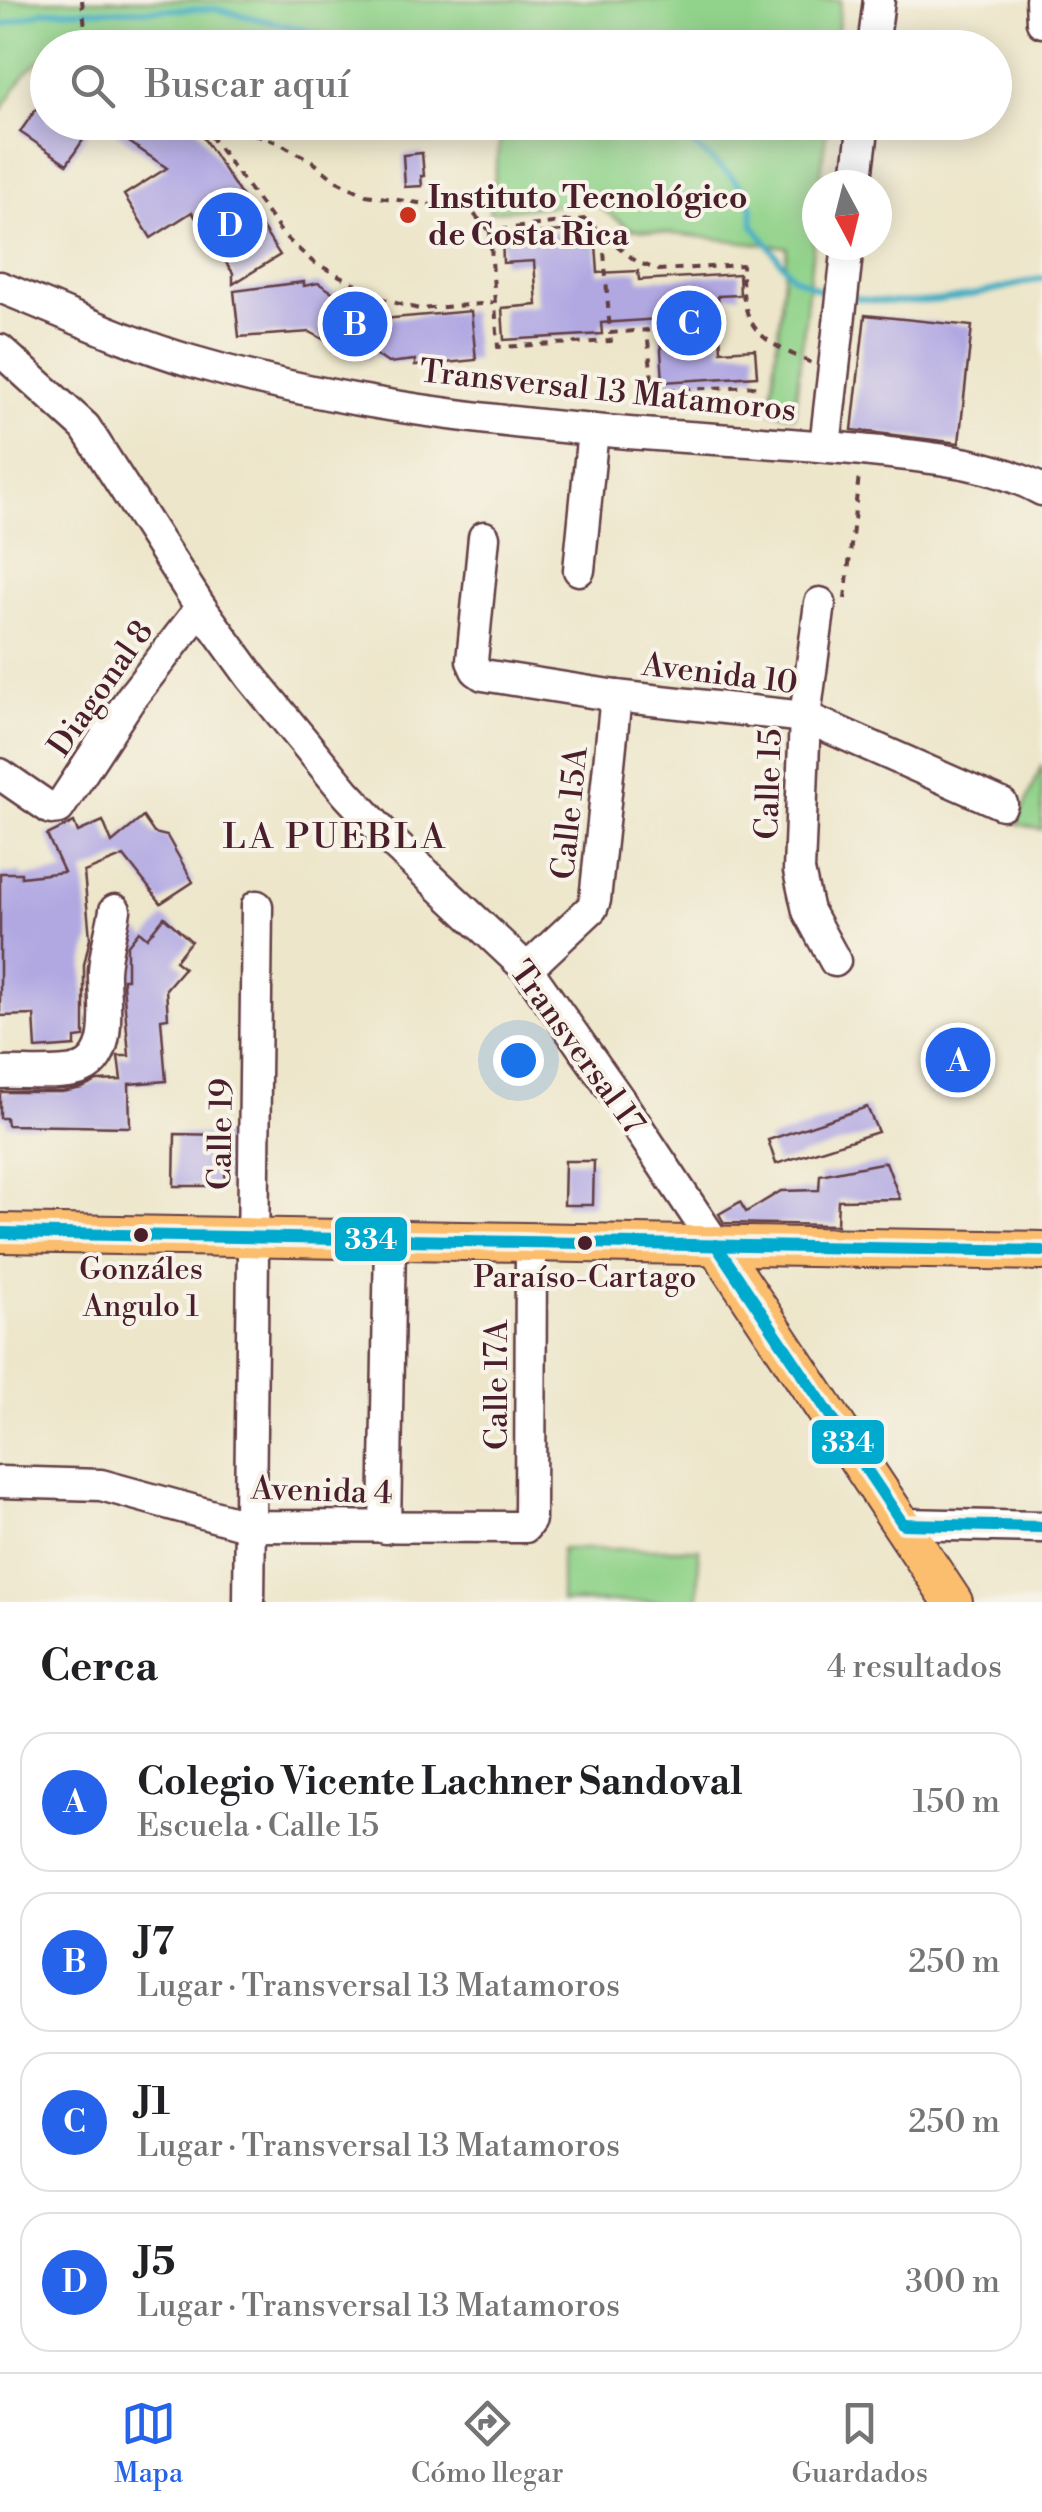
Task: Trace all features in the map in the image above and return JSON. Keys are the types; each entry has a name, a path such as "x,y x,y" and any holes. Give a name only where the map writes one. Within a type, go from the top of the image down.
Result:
{"main road":[{"path":"0,1233 1042,1250"},
{"name":"Transversal 17","path":"716,1245 953,1602"},
{"path":"740,1280 809,1246"}],"street":[{"path":"875,30 878,0"},
{"path":"1041,0 1042,22"},
{"path":"858,170 862,140"},
{"path":"825,446 819,363 844,260"},
{"name":"Transversal 13 Matamoros","path":"0,287 188,360 282,384 454,414 593,430 825,446 944,459 992,469 1042,490"},
{"name":"Transversal 17","path":"0,350 85,427 200,608 346,793 527,969 622,1102 716,1245"},
{"path":"579,570 593,430"},
{"name":"Avenida 10","path":"484,537 472,661 483,675 616,696 805,717 1002,804"},
{"name":"Diagonal 8","path":"0,774 51,809 58,808 131,698 200,608"},
{"name":"Calle 15","path":"818,614 805,717 800,882 808,910 835,961"},
{"name":"Calle 15A","path":"527,969 592,908 595,900 616,696"},
{"name":"Calle 19","path":"250,1602 257,906"},
{"path":"0,1073 78,1070 98,1054 106,1026 104,968 116,910"},
{"path":"385,1528 390,1240"},
{"name":"Calle 17A","path":"525,1527 530,1520 531,1242"},
{"name":"Avenida 4","path":"0,1482 102,1485 250,1526 525,1527"},
{"path":"902,1524 1042,1527"}],"path":[{"path":"82,0 86,30"},
{"path":"217,140 284,236 313,262 388,301 420,309 493,303"},
{"path":"269,140 366,195 471,210 490,231 498,348 611,340 602,235"},
{"path":"490,231 586,220 637,262 659,270 742,265 742,295 751,322 764,340 819,363"},
{"path":"610,333 647,330 653,390 761,386"},
{"path":"818,614 828,625 844,610 862,450"}],"green space":[{"path":"0,0 841,0 838,30 30,30 30,69 0,112"},
{"path":"500,140 825,140 822,170 802,170 802,260 812,260 794,416 770,411 787,247 631,229 592,202 489,212"},
{"path":"1042,764 1042,830 1017,824"},
{"path":"561,1549 699,1549 698,1602 561,1602"}],"building":[{"path":"30,118 30,139 20,132"},
{"path":"32,140 83,140 67,164"},
{"path":"126,140 205,140 280,255 233,284 233,273 192,212 151,238 124,195 167,168"},
{"path":"422,153 422,186 405,187 403,155"},
{"path":"595,229 598,273 638,271 639,280 739,274 740,295 718,296 721,351 755,349 757,376 663,382 659,319 601,323 602,334 504,340 502,308 537,305 534,261 503,263 502,235"},
{"path":"304,282 304,286 318,283 350,303 355,295 378,307 371,320 471,311 476,360 415,366 415,360 388,363 372,352 368,358 357,351 354,356 310,332 239,337 234,291"},
{"path":"865,315 972,326 959,443 852,430"},
{"path":"143,817 154,833 167,836 193,882 161,903 124,856 84,872 90,938 84,965 84,1037 75,1038 75,1046 36,1049 34,1015 0,1016 0,873 21,873 21,877 64,872 47,835 74,822 78,832 103,821 112,843"},
{"path":"164,917 191,941 175,961 184,968 166,989 168,1018 161,1019 166,1081 129,1084 130,1127 7,1125 6,1118 0,1118 0,1092 62,1092 97,1081 121,1080 118,1056 129,1056 123,983 127,979 127,946 139,931 147,938"},
{"path":"867,1107 878,1132 776,1164 768,1140"},
{"path":"175,1134 226,1135 225,1186 174,1186"},
{"path":"565,1161 594,1161 593,1205 564,1205"},
{"path":"886,1162 900,1199 838,1200 837,1225 724,1223 719,1214 740,1202 746,1212 781,1191 819,1190 820,1175"}],"waterway":[{"path":"0,26 45,11 216,9 305,30"},
{"path":"687,140 746,192 753,225 792,276 834,293"},
{"path":"851,297 924,302 1042,278"}],"transit line":[{"name":"334","path":"0,1233 1042,1251"},
{"name":"334","path":"716,1245 903,1524 1042,1527"}],"place":[{"name":"Instituto Tecnológico de Costa Rica","path":"408,215"},
{"name":"J5","path":"230,225"},
{"name":"J1","path":"689,323"},
{"name":"J7","path":"355,324"},
{"name":"Colegio Vicente Lachner Sandoval","path":"958,1060"},
{"name":"Gonzáles Angulo 1","path":"141,1235"},
{"name":"Paraíso-Cartago","path":"585,1243"}],"district":[{"name":"LA PUEBLA","path":"335,836"}]}
